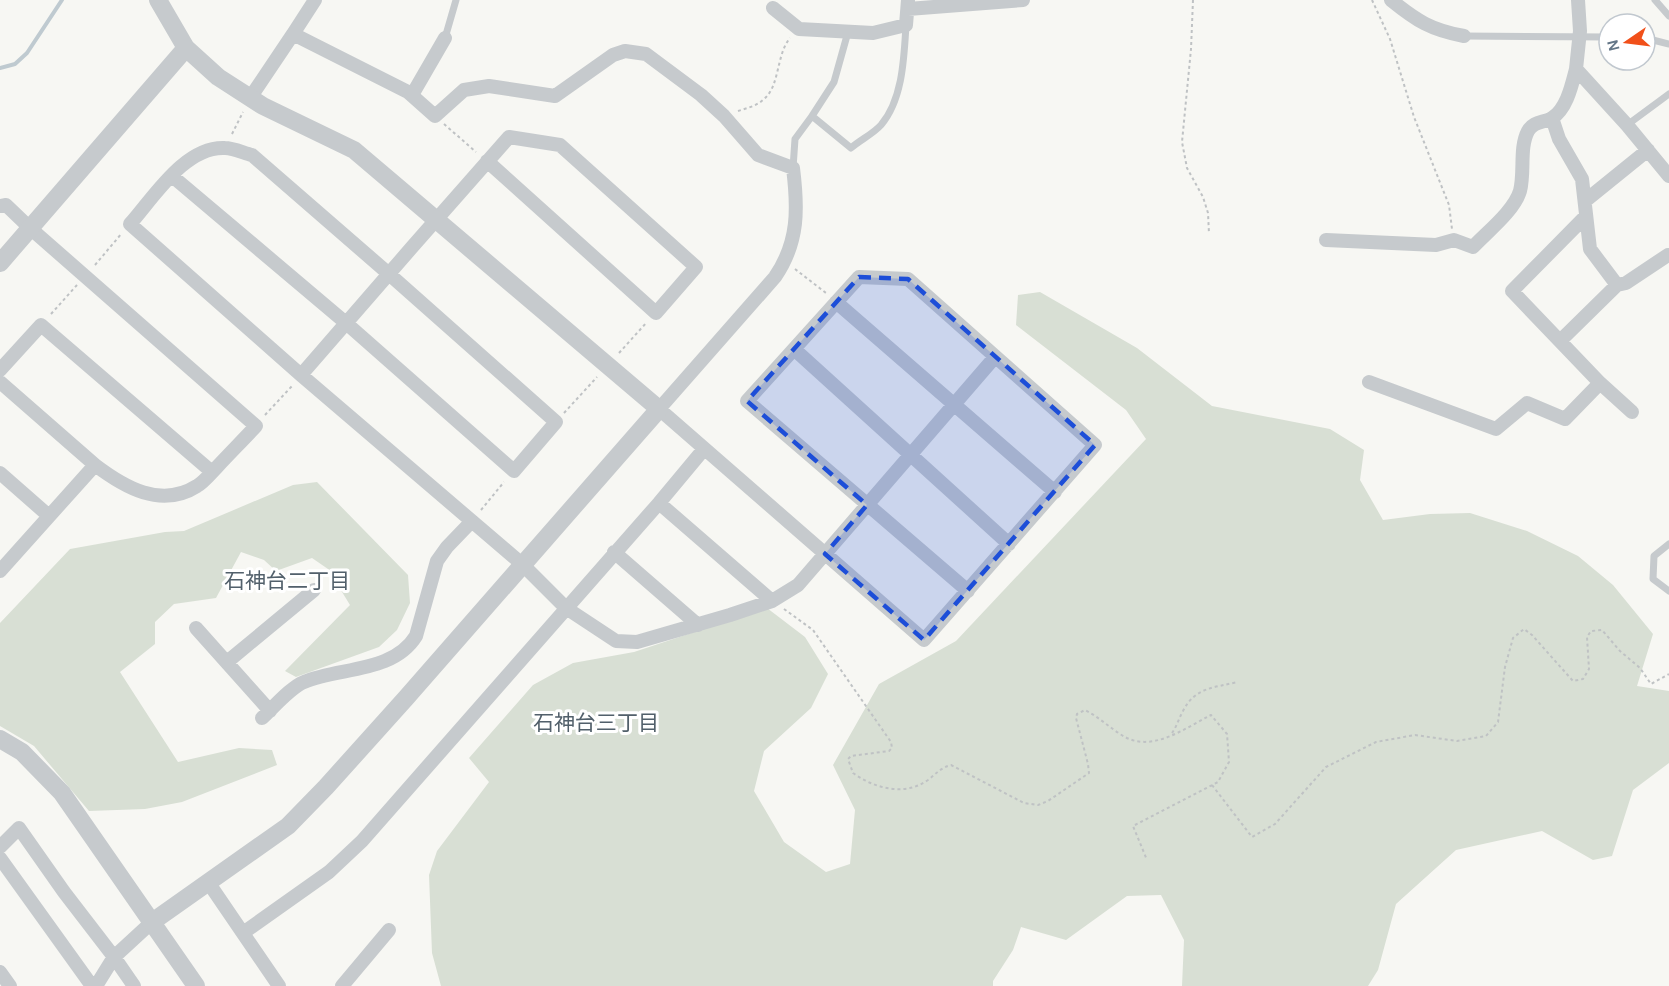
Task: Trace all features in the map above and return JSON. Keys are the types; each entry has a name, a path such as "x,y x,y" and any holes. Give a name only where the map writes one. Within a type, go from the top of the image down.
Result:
{"street":[{"path":"158,0 186,48 218,78 250,98 354,150 659,409 924,640 968,591 1055,492 1095,445 908,279 859,277 747,401 968,591"},
{"path":"250,98 315,0"},
{"path":"773,8 799,29 873,33 906,25 908,4 1023,0"},
{"path":"1391,0 1415,20 1442,32 1464,36"},
{"path":"1326,240 1436,245 1454,240 1473,247 1506,213 1520,191 1528,130 1537,122 1552,118 1570,93 1576,69 1579,38 1578,0"},
{"path":"0,858 94,986 114,957 152,922 288,826 326,787 775,277 786,261 797,204 793,168 758,155 724,116 701,95 646,54 625,51 613,55 555,96 489,86 464,90 435,116 412,96 293,34"},
{"path":"412,96 445,38"},
{"path":"0,263 186,48"},
{"path":"1576,69 1628,125 1669,176"},
{"path":"1552,118 1558,139 1582,178 1590,249 1617,285"},
{"path":"301,375 346,323 437,219 487,161 509,136 560,145 696,267 656,313 487,161"},
{"path":"172,176 346,323 514,471 556,422 252,155 225,148 202,152 185,162 172,176 130,224 301,375 522,564 566,608 616,641 637,642 698,624 772,601 798,585 994,357"},
{"path":"1585,201 1648,150"},
{"path":"0,206 6,206 256,426 198,486 182,493 162,497 118,483 0,382"},
{"path":"1585,218 1512,291 1600,383 1632,412"},
{"path":"1561,340 1617,285 1626,283 1668,255"},
{"path":"836,302 1055,492"},
{"path":"0,370 41,325 212,472"},
{"path":"794,349 1009,544"},
{"path":"1370,382 1496,429 1527,402 1565,419 1600,383"},
{"path":"243,933 329,872 362,841 704,449"},
{"path":"1,569 95,465"},
{"path":"0,473 49,516"},
{"path":"659,503 772,601"},
{"path":"196,628 227,662 266,715 301,683 376,664 410,646 416,636 437,561 472,521"},
{"path":"614,552 698,624"},
{"path":"227,662 314,590"},
{"path":"0,739 22,752 62,793 196,986"},
{"path":"0,848 20,828 134,986"},
{"path":"208,882 279,986"},
{"path":"342,986 389,930"},
{"path":"0,972 10,986"}],"lane":[{"path":"445,38 456,0"},
{"path":"1655,0 1669,16"},
{"path":"812,116 851,148 880,126 891,111 904,67 906,25"},
{"path":"793,168 795,139 834,82 848,32"},
{"path":"1464,36 1597,37"},
{"path":"1628,125 1669,94"},
{"path":"1669,544 1654,556 1653,579 1669,591"}],"path":[{"path":"1193,0 1182,142 1187,168 1203,197 1208,213 1209,234"},
{"path":"1372,0 1390,39 1414,117 1449,205 1454,240"},
{"path":"724,116 757,104 766,98 771,91 783,48 799,29"},
{"path":"225,148 250,98"},
{"path":"435,116 487,161"},
{"path":"786,261 836,302"},
{"path":"256,426 301,375"},
{"path":"472,521 514,471"},
{"path":"772,601 813,630 891,742 892,748 889,751 851,756 848,759 853,773 884,789 908,788 927,781 941,768 951,765 1024,803 1038,805 1048,801 1089,773 1077,714 1085,710 1132,741 1149,743 1211,715 1227,734 1229,762 1218,782 1133,826 1147,860"},
{"path":"1212,785 1252,837 1275,824 1326,767 1376,742 1415,735 1457,741 1486,736 1497,722 1505,667 1513,638 1524,629 1573,681 1582,679 1589,669 1587,637 1592,631 1602,630 1620,651 1640,668 1651,684 1669,674"},
{"path":"1171,735 1195,695 1237,682"}],"highlighted area":[{"path":"859,277 908,279 1095,445 924,640 825,554 867,505 747,401"}],"shaded area":[{"path":"1040,292 1137,348 1212,406 1330,429 1364,450 1360,480 1383,520 1430,514 1470,513 1527,531 1578,556 1613,585 1653,634 1637,686 1669,691 1669,763 1633,790 1612,856 1593,860 1542,831 1456,850 1396,904 1378,970 1368,986 1182,986 1184,940 1161,895 1127,896 1066,940 1021,927 1013,950 993,981 993,986 441,986 432,953 429,875 437,851 489,782 469,758 533,685 573,663 634,652 767,608 805,637 828,674 811,708 764,751 754,791 784,842 826,872 850,864 855,810 833,765 879,684 956,641 1146,439 1126,410 1016,325 1018,295"},
{"path":"317,482 408,575 410,603 397,630 379,647 296,677 285,671 350,605 328,569 312,558 276,571 264,560 241,552 216,598 174,604 155,622 155,644 120,672 178,762 239,748 272,750 277,765 182,802 145,809 89,811 34,746 0,726 0,623 70,549 165,532 184,531 293,485"}],"waterway":[{"path":"0,68 15,64 27,53 62,0"}],"district":[{"name":"石神台二丁目","path":"287,581"},
{"name":"石神台三丁目","path":"596,723"}]}
